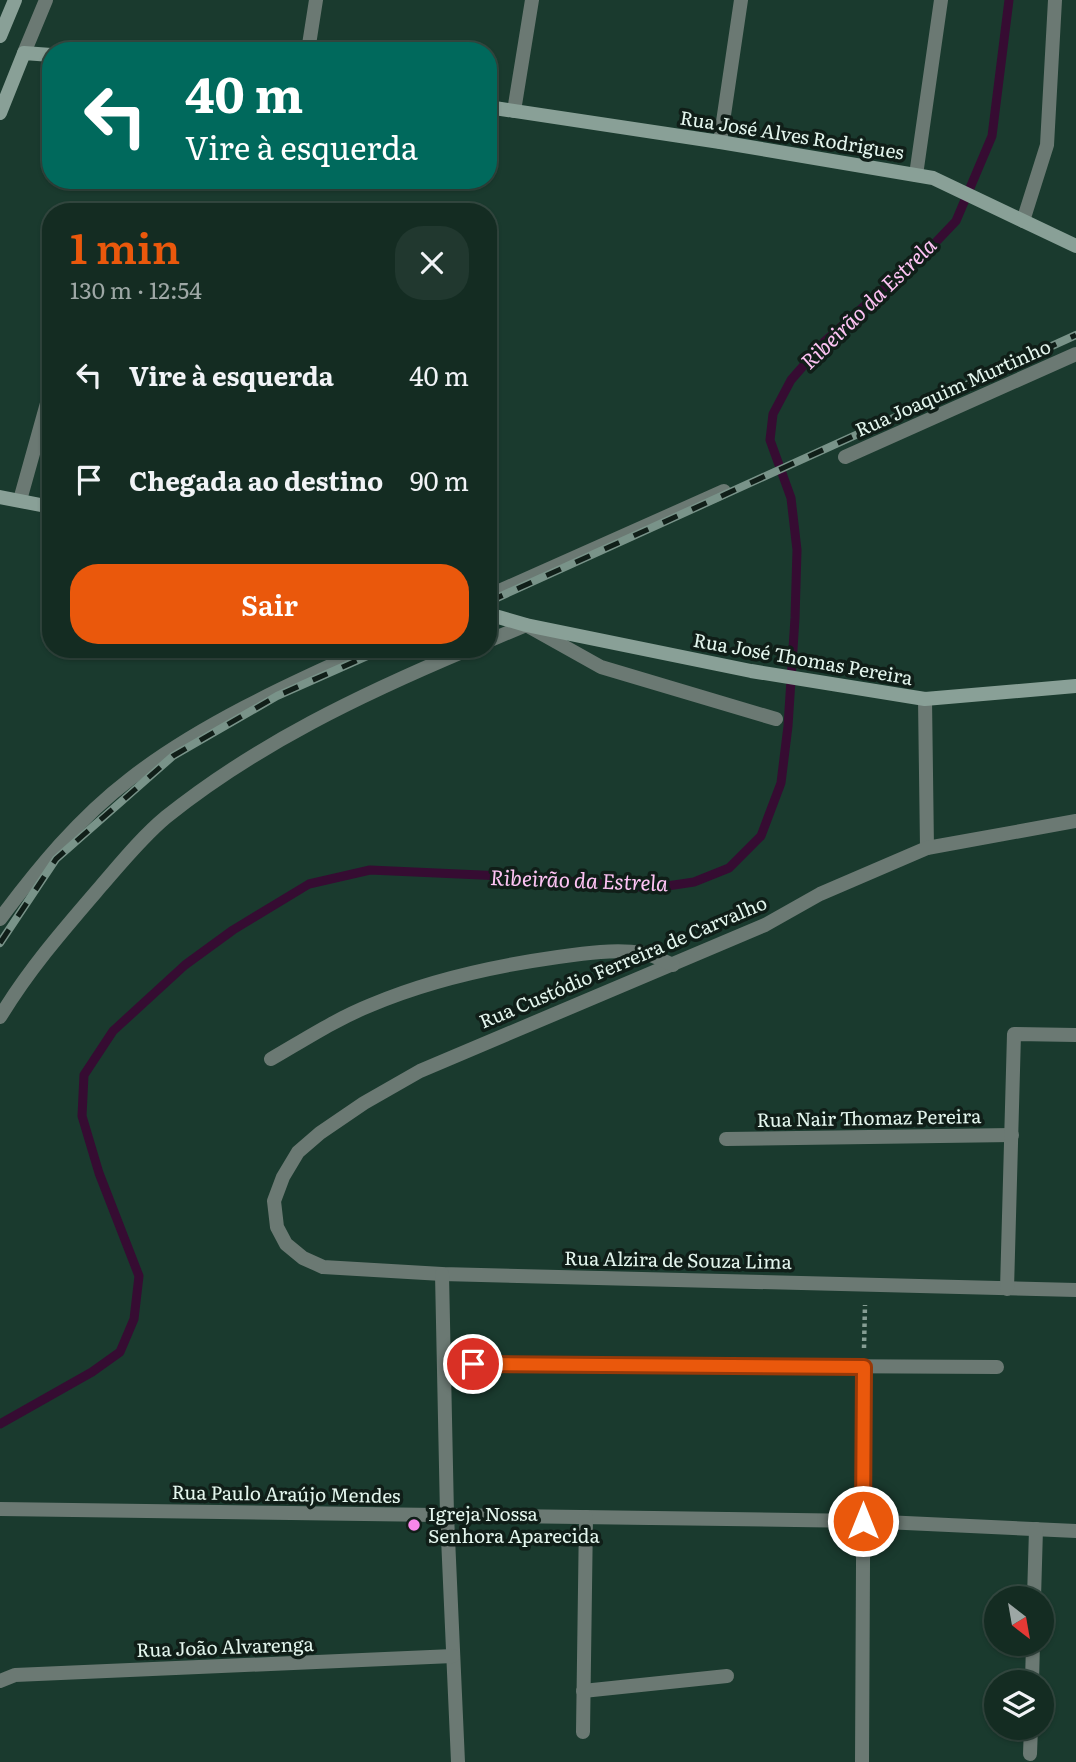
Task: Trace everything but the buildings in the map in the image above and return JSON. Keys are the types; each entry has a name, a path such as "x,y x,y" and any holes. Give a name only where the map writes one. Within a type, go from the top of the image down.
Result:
{"street":[{"path":"0,36 15,0"},
{"path":"0,113 46,0"},
{"path":"309,42 316,0"},
{"path":"514,111 532,0"},
{"path":"720,142 741,0"},
{"path":"916,175 941,0"},
{"path":"1023,221 1047,145 1055,0"},
{"path":"24,53 42,54"},
{"name":"Rua José Alves Rodrigues","path":"497,108 933,178 1076,246"},
{"name":"Rua Joaquim Murtinho","path":"845,457 1076,354"},
{"path":"20,500 42,421"},
{"path":"497,592 724,491"},
{"path":"0,496 42,505"},
{"name":"Rua José Thomas Pereira","path":"497,617 526,625 751,671 925,699 1076,686"},
{"path":"497,637 526,625"},
{"name":"Rua José Thomas Pereira","path":"526,625 601,667 776,719"},
{"path":"0,919 37,868 83,821 129,780 164,755 237,712 348,658"},
{"path":"0,1017 47,947 133,849 164,818 208,786 316,719 448,658"},
{"path":"925,699 927,848"},
{"name":"Rua Custódio Ferreira de Carvalho","path":"286,1244 277,1227 274,1201 283,1177 298,1152 320,1133 364,1103 420,1071 765,925 820,894 927,848 1076,821"},
{"path":"271,1059 369,1005 412,989 476,971 618,951 646,953 673,965"},
{"path":"1007,1289 1014,1034 1076,1034"},
{"name":"Rua Nair Thomaz Pereira","path":"726,1139 1012,1135"},
{"name":"Rua Alzira de Souza Lima","path":"286,1244 303,1258 323,1267 442,1274 1076,1290"},
{"path":"442,1274 447,1515 458,1762"},
{"path":"445,1364 997,1367"},
{"path":"862,1762 864,1367"},
{"name":"Rua Paulo Araújo Mendes","path":"0,1509 863,1521 1076,1531"},
{"path":"583,1732 586,1517"},
{"path":"1034,1586 1036,1529"},
{"name":"Rua João Alvarenga","path":"0,1681 15,1675 453,1656"},
{"path":"583,1690 727,1676"},
{"path":"1030,1754 1031,1740"}],"path":[{"path":"864,1367 865,1284"}],"waterway":[{"name":"Ribeirão da Estrela","path":"0,1424 92,1372 120,1352 134,1319 139,1276 99,1173 82,1116 84,1075 113,1031 185,965 233,930 309,884 370,870 503,876 654,888 694,882 729,868 761,836 781,783 788,726 797,550 791,498 770,440 773,414 791,380 825,341 956,221 992,136 1009,0"}],"railway":[{"path":"497,598 1076,335"},
{"path":"0,943 56,859 173,756 277,696 363,658"}],"place":[{"name":"Igreja Nossa Senhora Aparecida","path":"414,1525"}],"route":[{"path":"473,1364 864,1367 863,1521"}]}
